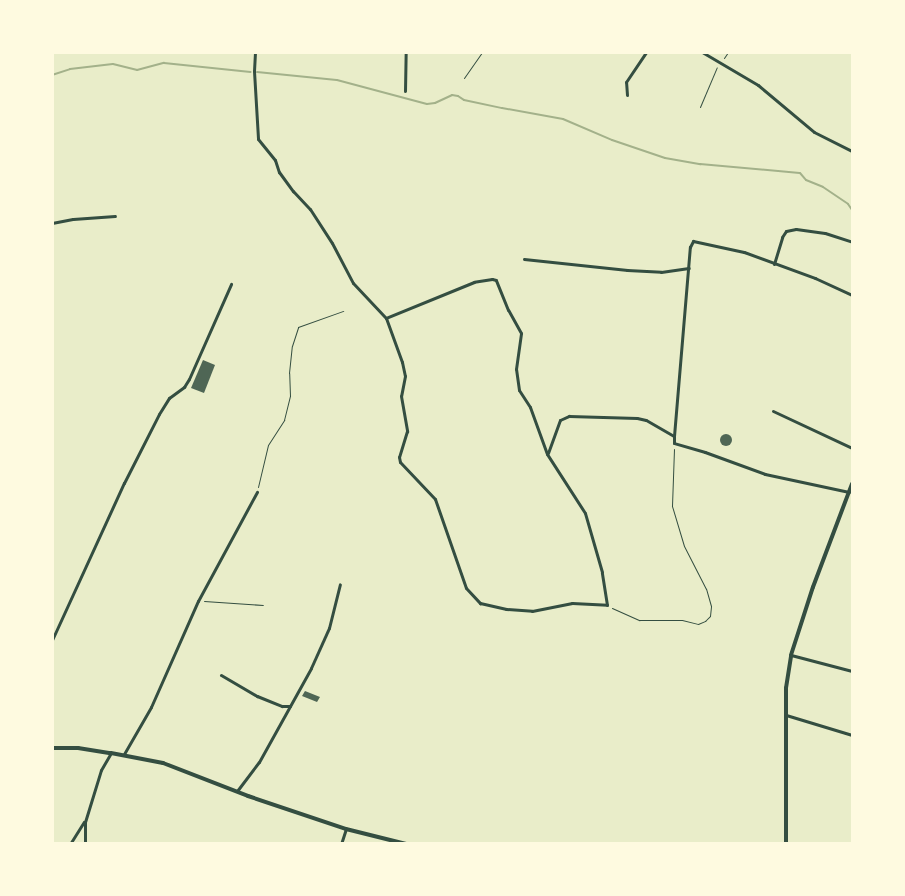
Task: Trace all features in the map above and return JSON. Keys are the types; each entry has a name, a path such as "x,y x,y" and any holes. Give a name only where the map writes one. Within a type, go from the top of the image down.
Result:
{"street":[{"path":"255,52 254,71 258,139 275,160 279,172 310,210 332,243 353,283 386,318 402,362 405,376 401,396 407,431 399,457 400,462 436,499 462,579 472,597 480,603 532,611 572,603 608,605 585,513 547,454 532,412 516,382 521,333 508,310 496,280 474,282 386,318"},
{"path":"405,91 406,52"},
{"path":"627,95 626,82 646,52"},
{"path":"702,52 718,64 758,85 814,132 852,151"},
{"path":"52,224 73,219 115,216"},
{"path":"774,264 786,231 796,229 825,234 852,242"},
{"path":"849,492 781,478 674,443 674,436 690,247 693,241 744,252 852,295"},
{"path":"524,259 652,271 689,268"},
{"path":"52,640 128,474 169,398 184,387 189,379 231,284"},
{"path":"773,411 852,448"},
{"path":"547,454 560,420 569,416 637,418 646,420 674,436"},
{"path":"786,844 786,688 791,655 815,579 852,484"},
{"path":"124,754 151,707 198,601 256,492"},
{"path":"237,791 259,762 290,706 329,628 340,584"},
{"path":"791,655 852,671"},
{"path":"221,675 257,696 282,706 290,706"},
{"path":"786,715 852,735"},
{"path":"52,748 78,748 124,754 163,763 346,829 406,844"},
{"path":"85,844 85,822 101,770 111,753"},
{"path":"70,844 85,822"},
{"path":"341,844 346,829"}],"path":[{"path":"464,78 482,52"},
{"path":"700,107 710,78 728,52"},
{"path":"256,492 268,445 284,420 290,396 289,373 292,346 298,327 343,311"},
{"path":"608,605 639,620 682,620 698,624 710,616 711,606 706,590 684,546 672,506 674,443"},
{"path":"198,601 263,605"}],"building":[{"path":"203,360 215,365 204,393 191,388"},
{"path":"724,434 728,434 732,440 728,446 724,446 720,442 720,438"},
{"path":"305,691 320,697 317,702 302,696"}],"waterway":[{"path":"52,75 70,69 113,64 137,70 164,63 251,72"},
{"path":"257,72 337,80 427,104 435,103 452,95 458,96 464,100 563,119 612,140 665,158 700,164 800,173 806,180 823,187 848,204 852,210"}]}
